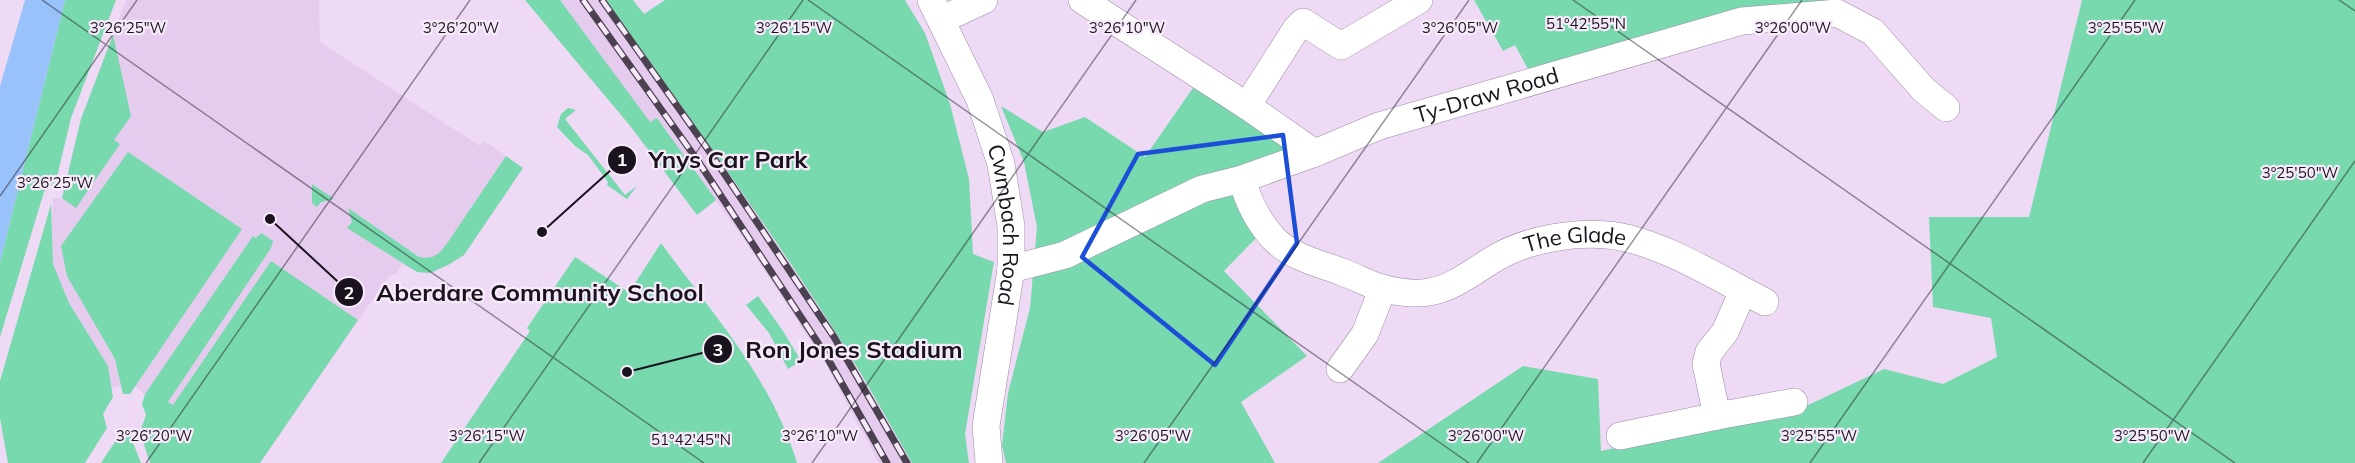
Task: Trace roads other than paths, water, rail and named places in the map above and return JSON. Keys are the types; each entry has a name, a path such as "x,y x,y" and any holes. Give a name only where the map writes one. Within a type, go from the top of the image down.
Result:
{"street":[{"path":"936,10 984,0"},
{"path":"1082,0 1113,8 1315,153"},
{"path":"1247,106 1296,29 1303,22 1341,46 1419,0"},
{"name":"Cwmbach Road","path":"936,10 980,100 1001,164 1011,226 1011,269 986,426 989,463"},
{"name":"Ty-Draw Road","path":"1011,269 1065,255 1202,189 1242,179 1315,153 1379,126 1743,21 1837,13 1873,32 1924,90 1946,108"},
{"name":"The Glade","path":"1242,179 1249,204 1275,239 1307,260 1383,288 1407,292 1429,292 1446,287 1502,254 1522,247 1570,236 1606,235 1635,240 1754,296 1709,352 1706,364 1717,416"},
{"path":"1340,369 1365,334 1383,288"},
{"path":"1620,436 1794,402"}],"water":[{"path":"25,0 65,0 0,262 0,86"}],"railway":[{"path":"583,0 698,161 824,352 887,463"},
{"path":"602,0 709,151 834,337 907,463"}],"place":[{"name":"Aberdare Community School","path":"270,219"},
{"name":"Ynys Car Park","path":"542,232"},
{"name":"Ron Jones Stadium","path":"627,372"}]}
